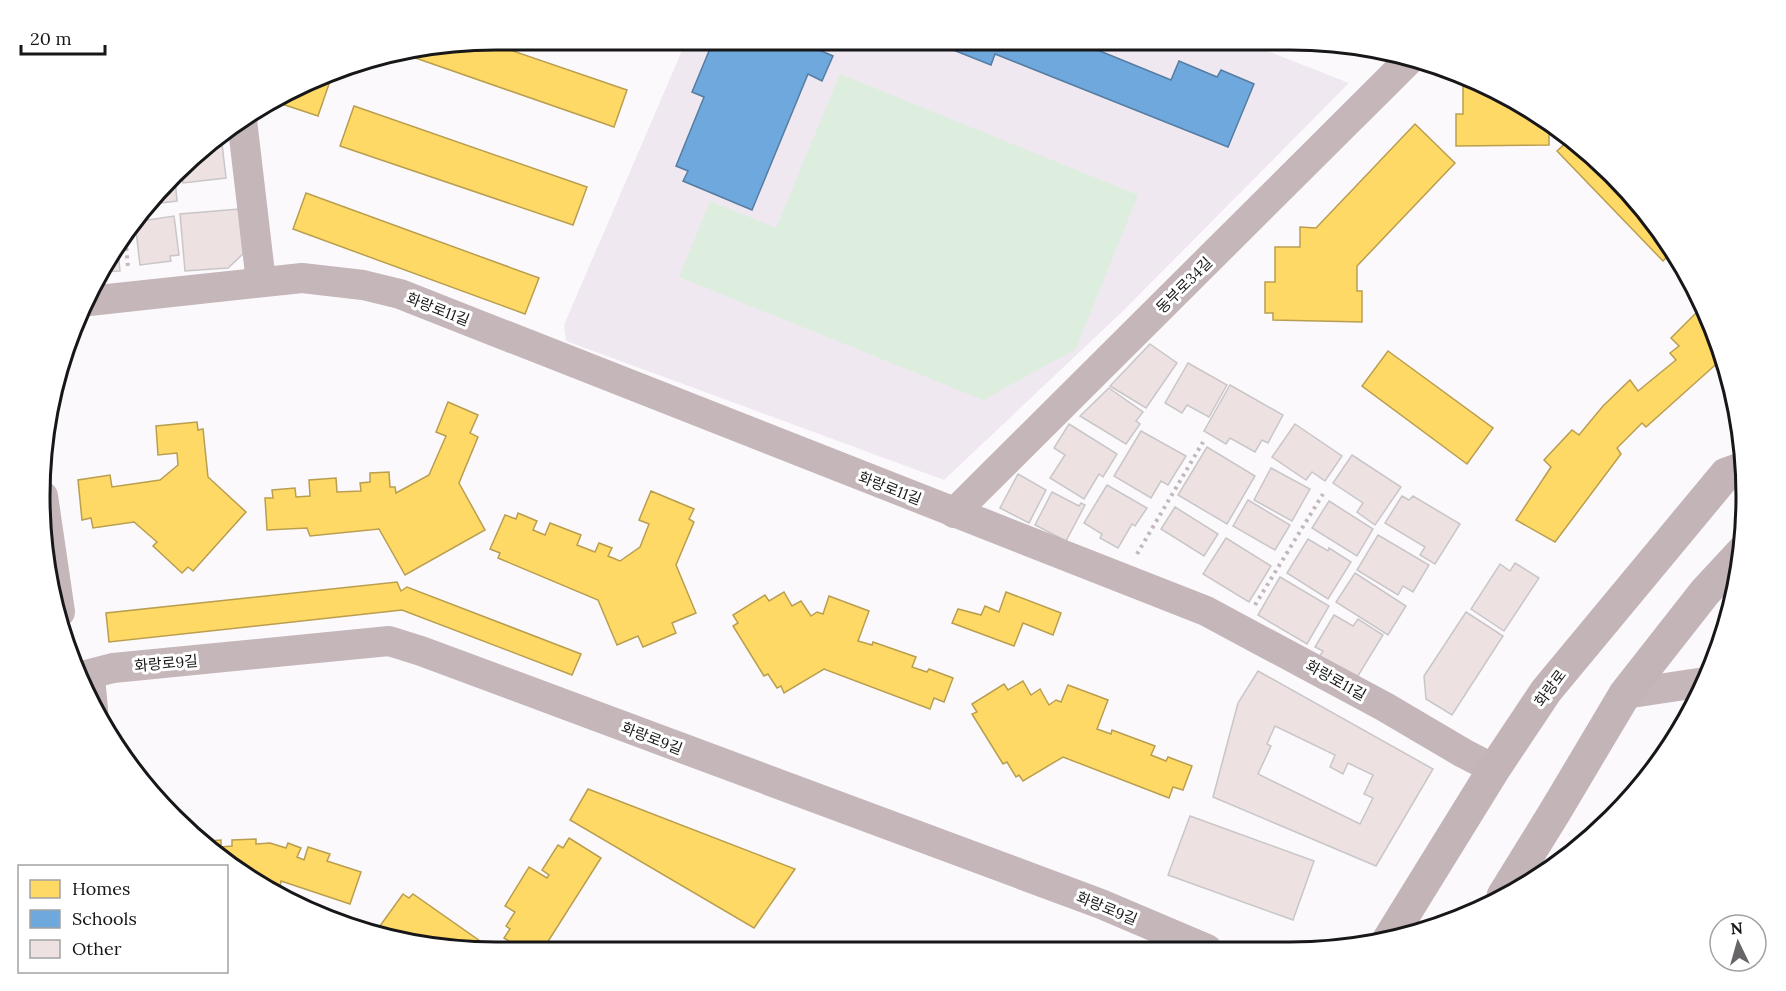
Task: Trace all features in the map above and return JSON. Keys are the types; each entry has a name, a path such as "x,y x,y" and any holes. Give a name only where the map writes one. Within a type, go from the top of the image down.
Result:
{"main road":[{"name":"화랑로","path":"1395,929 1494,769 1546,691 1726,474 1736,470"},
{"path":"1510,884 1625,694 1705,592 1731,564"}],"street":[{"name":"동부로34길","path":"954,513 1404,65"},
{"path":"243,129 261,282"},
{"name":"화랑로11길","path":"93,301 302,278 363,285 400,294 1206,611 1386,707 1494,769"},
{"name":"화랑로9길","path":"88,674 113,668 388,641 421,651 1101,904 1191,942"},
{"path":"1625,694 1695,683"}],"path":[{"path":"126,246 131,297"},
{"path":"1123,578 1203,442"},
{"path":"1241,629 1323,494"}],"shaded area":[{"path":"682,50 1265,50 1349,83 1123,311 944,480 566,341 564,325"}],"green space":[{"path":"840,74 1138,195 1076,349 983,400 679,277 710,201 776,228"}],"building: Homes":[{"path":"466,50 510,50 627,90 614,127 413,57"},
{"path":"330,81 318,116 282,104"},
{"path":"1463,84 1514,109 1549,133 1549,145 1456,146 1456,114 1463,114"},
{"path":"354,106 587,187 573,225 340,146"},
{"path":"1415,124 1455,163 1357,266 1357,291 1362,291 1362,322 1273,320 1273,313 1265,313 1265,282 1275,282 1275,247 1300,247 1300,227 1316,228"},
{"path":"1565,144 1606,180 1626,201 1661,248 1667,257 1663,261 1557,151"},
{"path":"306,193 539,278 525,314 293,229"},
{"path":"1697,312 1716,364 1646,427 1642,423 1617,448 1621,454 1555,542 1516,520 1551,467 1544,460 1572,430 1579,435 1603,406 1630,380 1638,391 1676,360 1670,353 1679,346 1671,338"},
{"path":"1388,351 1493,428 1467,464 1362,386"},
{"path":"448,402 478,415 470,433 478,437 459,483 485,530 405,575 379,529 310,536 307,528 267,530 265,498 273,498 272,490 295,488 296,497 310,496 309,480 336,478 337,492 361,491 360,483 370,482 370,473 389,472 390,487 395,487 396,493 429,475 446,436 436,432"},
{"path":"197,422 198,430 203,429 208,477 246,512 193,571 188,567 182,573 153,546 157,542 134,522 93,528 91,518 82,520 78,480 110,475 112,487 160,480 178,465 177,453 158,455 156,426"},
{"path":"651,491 694,509 689,519 694,522 676,565 696,613 672,623 676,633 643,647 638,636 617,645 598,600 498,558 500,553 490,549 505,515 516,519 518,513 537,521 533,530 545,535 550,523 581,535 577,545 595,552 599,543 612,548 608,556 620,561 640,547 649,524 639,520"},
{"path":"397,582 401,591 407,587 581,654 572,675 402,610 109,642 106,613"},
{"path":"784,592 792,606 801,601 811,616 817,612 823,614 829,596 869,611 858,641 872,645 873,642 916,657 912,667 927,672 929,669 953,678 944,702 934,698 930,709 824,669 784,693 781,686 777,688 768,674 764,676 733,626 738,623 733,615 765,595 769,601"},
{"path":"1006,592 1061,613 1053,635 1023,623 1014,646 952,623 958,609 981,615 985,606 999,612"},
{"path":"1023,681 1031,695 1040,689 1049,705 1056,700 1061,702 1068,685 1108,700 1097,729 1111,734 1112,730 1155,746 1151,755 1166,761 1168,757 1192,766 1183,790 1173,787 1169,798 1063,757 1023,781 1019,775 1016,777 1007,762 1003,764 972,714 977,712 972,704 1004,684 1008,690"},
{"path":"588,789 795,869 754,928 570,820"},
{"path":"569,838 601,858 548,942 510,942 504,938 510,929 506,926 515,912 505,906 529,867 547,878 549,875 542,870 558,845 563,848"},
{"path":"256,839 256,844 270,843 286,848 288,843 301,848 297,857 304,860 308,847 330,854 327,861 361,872 350,904 281,881 280,886 272,882 221,847 232,846 232,840"},
{"path":"221,840 221,847 213,841"},
{"path":"403,894 409,898 413,894 480,941 437,938 380,926"}],"building: Schools":[{"path":"709,50 819,50 833,56 822,81 808,74 752,210 683,181 688,171 676,166 704,97 692,92"},
{"path":"953,50 1098,50 1171,80 1179,61 1217,77 1221,70 1254,84 1228,147 995,54 991,65"}],"building: Other":[{"path":"222,144 226,178 183,183 182,178"},
{"path":"176,185 177,201 158,203"},
{"path":"239,209 243,254 228,268 185,271 180,214"},
{"path":"174,216 179,255 170,256 171,261 140,265 136,232 145,221"},
{"path":"119,258 120,271 109,272"},
{"path":"1150,344 1177,363 1146,408 1110,386"},
{"path":"1188,363 1227,385 1209,417 1187,405 1182,413 1165,403"},
{"path":"1230,385 1283,415 1268,443 1262,440 1255,452 1230,438 1226,444 1204,431"},
{"path":"1109,388 1143,412 1136,421 1140,424 1126,444 1080,416"},
{"path":"1069,424 1117,454 1103,477 1099,474 1084,499 1050,478 1065,455 1054,448"},
{"path":"1295,424 1342,456 1325,481 1312,472 1306,480 1272,457"},
{"path":"1141,431 1186,456 1168,485 1161,481 1151,498 1114,476"},
{"path":"1207,447 1255,476 1227,524 1178,495"},
{"path":"1352,455 1401,487 1375,525 1357,512 1363,503 1333,483"},
{"path":"1271,468 1310,489 1292,521 1254,500"},
{"path":"1018,474 1046,490 1029,523 1000,508"},
{"path":"1107,485 1147,508 1135,526 1132,524 1118,548 1100,538 1102,534 1084,523"},
{"path":"1052,492 1079,506 1081,503 1085,505 1066,541 1035,525"},
{"path":"1402,496 1409,500 1413,496 1460,524 1435,564 1420,555 1425,547 1385,523"},
{"path":"1248,500 1290,525 1275,550 1233,526"},
{"path":"1329,501 1373,529 1357,556 1312,528"},
{"path":"1175,507 1218,534 1204,556 1161,529"},
{"path":"1378,535 1429,565 1413,592 1403,586 1398,595 1357,570"},
{"path":"1226,538 1271,566 1249,602 1203,574"},
{"path":"1308,539 1328,551 1329,548 1351,562 1328,599 1287,573"},
{"path":"1515,563 1539,578 1504,631 1471,609 1500,564 1510,571"},
{"path":"1355,573 1406,606 1388,635 1336,602"},
{"path":"1280,577 1329,606 1307,644 1258,615"},
{"path":"1466,612 1503,636 1452,715 1426,699 1424,676"},
{"path":"1334,615 1353,626 1358,619 1383,635 1356,679 1319,657 1323,651 1315,647"},
{"path":"1258,671 1433,769 1376,866 1213,797 1238,703","holes":["1275,726 1335,755 1330,767 1343,774 1348,763 1373,775 1364,794 1373,798 1360,824 1258,774 1271,746 1267,744"]},
{"path":"1190,816 1314,861 1293,920 1168,875"}]}
